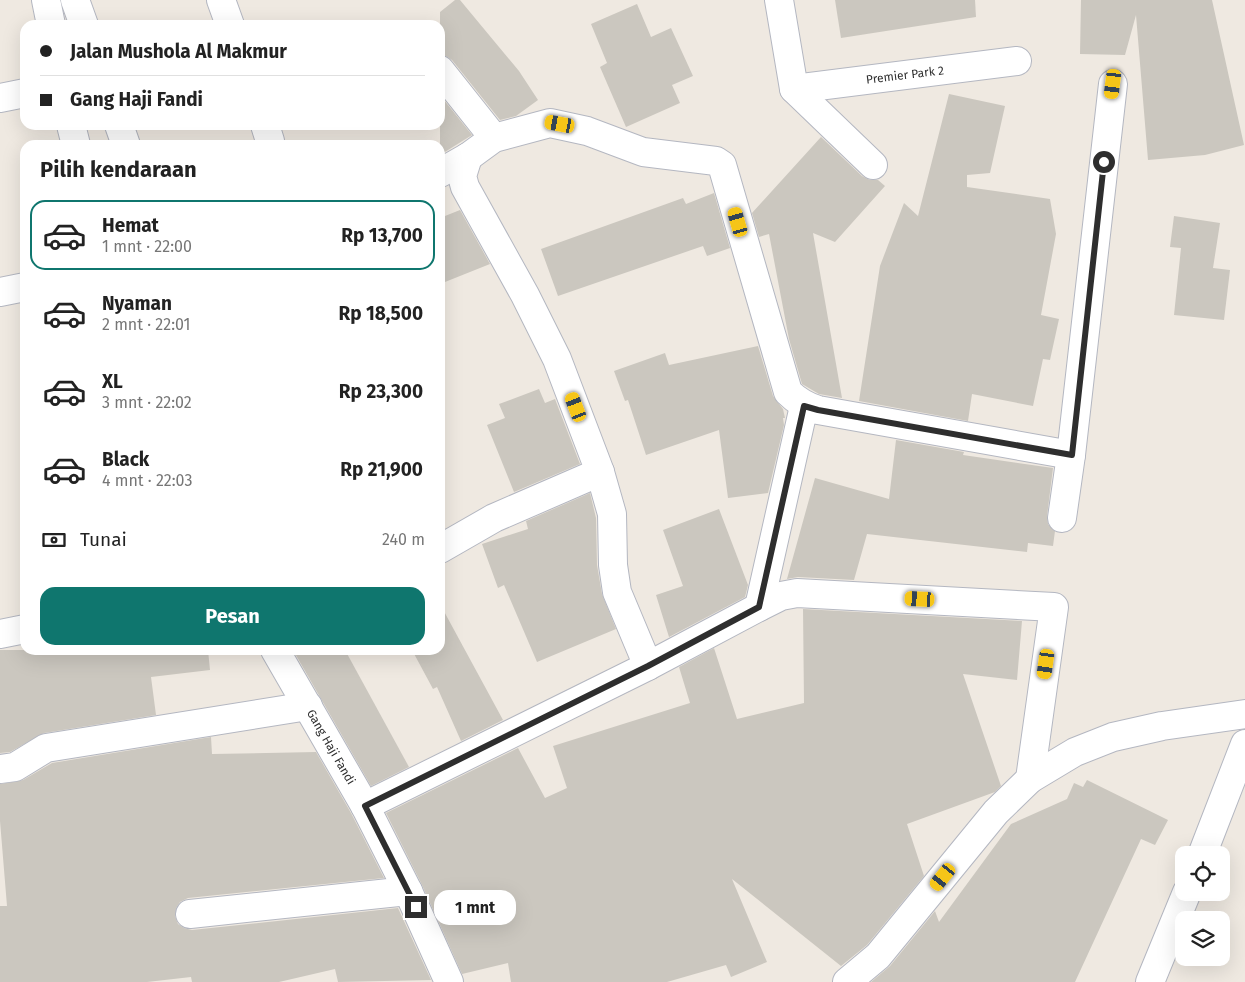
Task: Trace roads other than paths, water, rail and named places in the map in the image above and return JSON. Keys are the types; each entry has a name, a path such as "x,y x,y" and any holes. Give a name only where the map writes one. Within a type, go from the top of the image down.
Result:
{"street":[{"path":"46,0 50,20"},
{"path":"75,0 82,20"},
{"path":"221,0 228,20"},
{"path":"778,0 794,89 873,165"},
{"name":"Premier Park 2","path":"794,89 1017,61"},
{"path":"445,76 494,138"},
{"path":"1062,518 1072,455 1113,84"},
{"path":"0,98 20,94"},
{"path":"445,170 468,157 494,138 550,123 587,131 643,152 716,161 722,165 788,392 804,406 1072,455"},
{"path":"468,157 462,176 465,187 525,294 557,359 600,472 612,514 613,565 616,592 648,666"},
{"path":"0,292 20,288"},
{"path":"759,607 804,406"},
{"path":"445,546 494,518 600,472"},
{"path":"365,806 648,666 781,596 805,593 1054,607 1030,779"},
{"path":"0,634 20,630"},
{"name":"Gang Haji Fandi","path":"278,655 365,806 408,891 448,982"},
{"path":"0,769 16,767 46,748 308,706"},
{"path":"847,982 878,956 996,812 1030,779 1075,752 1113,737 1162,726 1245,714"},
{"path":"1205,846 1245,744"},
{"path":"190,914 408,891"},
{"path":"1150,982 1183,901"}]}
